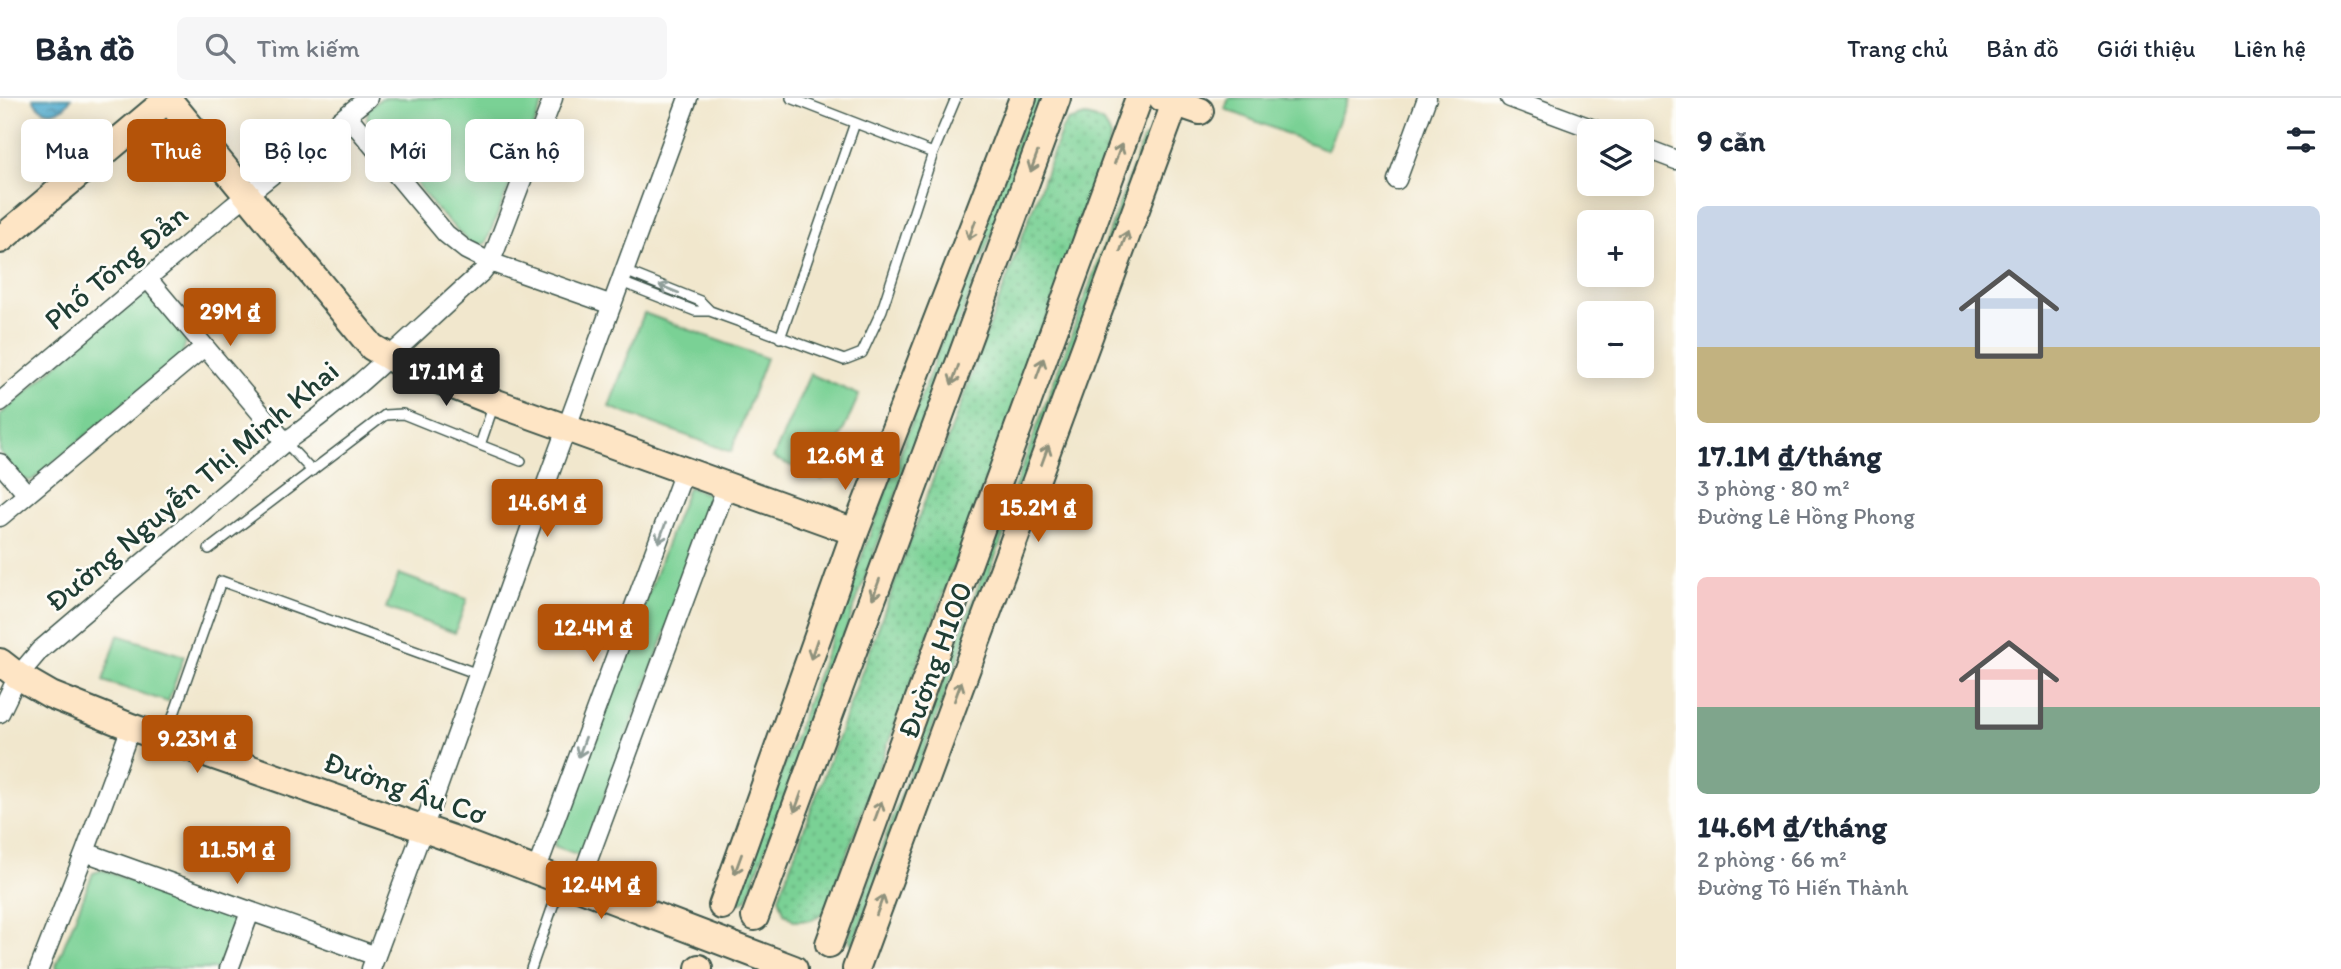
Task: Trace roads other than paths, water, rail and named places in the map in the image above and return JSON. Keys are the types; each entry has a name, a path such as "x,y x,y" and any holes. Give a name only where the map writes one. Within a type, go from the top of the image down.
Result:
{"main road":[{"path":"0,240 168,98 372,347 408,368 494,402 855,532"},
{"path":"722,906 855,532 1023,98"},
{"path":"755,917 1057,98"},
{"name":"Đường H100","path":"829,944 1139,98"},
{"path":"1171,100 1200,111"},
{"name":"Đường H100","path":"856,969 1171,100"},
{"name":"Đường Âu Cơ","path":"9,669 51,695 131,727 424,830 793,969"}],"street":[{"name":"Phố Tông Đản","path":"0,401 146,278 368,98"},
{"name":"Đường Nguyễn Thị Minh Khai","path":"0,713 9,669 40,650 285,442 390,357 482,272 490,262 554,98"},
{"path":"85,852 250,912 373,963 424,830 566,428 688,98"},
{"path":"1396,180 1427,98"},
{"path":"1510,98 1577,123"},
{"path":"347,115 450,237 472,254 612,305"},
{"path":"1654,152 1676,160"},
{"path":"146,278 285,442"},
{"path":"0,517 204,347"},
{"path":"0,463 26,494"},
{"path":"536,871 685,469"},
{"path":"570,884 727,485"},
{"path":"39,969 131,727"},
{"path":"229,969 250,912"}],"lane":[{"path":"791,98 933,153"},
{"path":"623,276 695,311 710,312 844,360 862,353 882,310 933,153 956,98"},
{"path":"780,338 855,123"},
{"path":"480,445 494,402"},
{"path":"209,550 386,415 402,414 521,461"},
{"path":"285,442 312,471"},
{"path":"166,739 220,581 478,674"},
{"path":"531,969 570,884"}],"water":[{"path":"33,98 71,98 62,108 52,112 41,108"}]}
